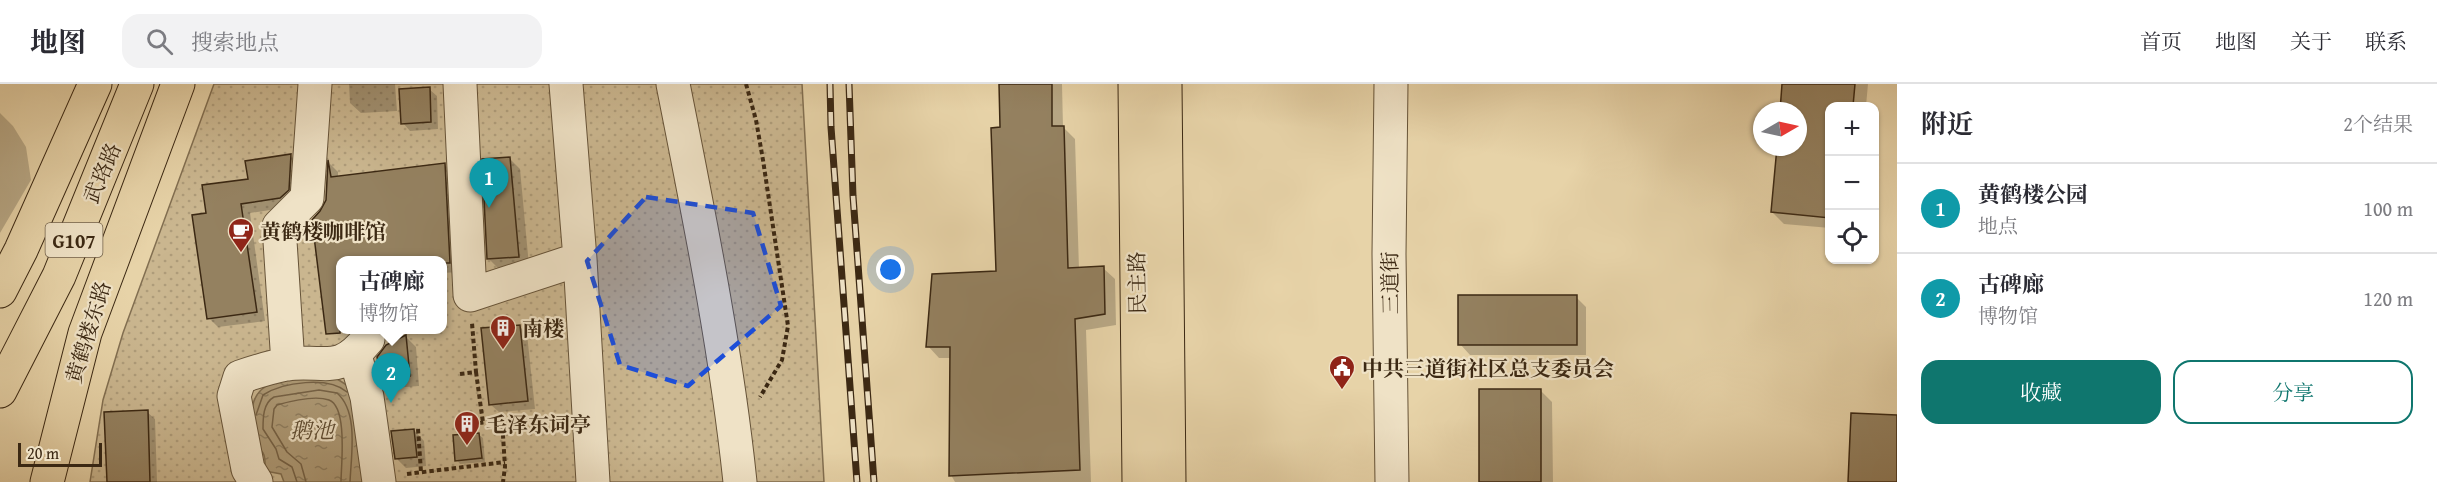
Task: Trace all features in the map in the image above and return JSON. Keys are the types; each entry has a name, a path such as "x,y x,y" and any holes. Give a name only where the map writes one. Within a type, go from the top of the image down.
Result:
{"main road":[{"name":"武珞路","path":"0,291 31,229 95,84"},
{"name":"武珞路","path":"0,391 59,276 137,84"},
{"name":"民主路","path":"1135,84 1139,482"},
{"name":"民主路","path":"1165,84 1169,482"},
{"name":"黄鹤楼东路","path":"47,482 85,333 179,87"}],"street":[{"path":"288,364 279,225 307,198 315,84"},
{"path":"460,84 470,295 580,259"},
{"path":"566,84 580,259 593,482"},
{"path":"673,84 721,330 734,418 740,482"},
{"name":"三道街","path":"1391,84 1389,254 1392,482"},
{"path":"256,482 248,469 234,396 240,377 288,364 336,364 361,347 379,480"}],"path":[{"path":"734,418 752,409 762,395 782,360 788,326 764,160 746,84"},
{"path":"470,295 476,372 483,423"},
{"path":"460,374 476,372"},
{"path":"464,425 502,420 505,462 503,482"},
{"path":"418,429 421,472"},
{"path":"379,480 421,472 505,462"}],"highlighted area":[{"path":"646,197 753,213 781,306 688,386 620,365 587,261"}],"shaded area":[{"path":"214,84 802,84 824,482 90,482 103,400 123,333"}],"water":[{"name":"鹅池","path":"334,377 353,389 363,482 284,482 281,474 265,471 265,457 257,446 251,419 253,403 259,392 269,384 283,380"}],"building":[{"path":"999,84 1052,84 1052,126 1064,126 1068,268 1104,266 1105,314 1075,319 1080,470 949,476 950,347 926,347 932,274 996,271 991,128 1000,127"},
{"path":"1782,84 1855,84 1853,102 1825,102 1825,217 1771,212 1776,156 1807,156 1807,102 1781,102"},
{"path":"430,87 431,122 401,124 399,89"},
{"path":"291,154 289,190 280,198 241,204 257,312 207,319 192,215 206,213 202,185 248,179 245,161"},
{"path":"510,157 519,257 487,259 482,159"},
{"path":"328,160 331,177 445,163 450,263 447,263 447,256 336,256 336,333 326,334 312,220 326,200"},
{"path":"1458,295 1577,295 1577,345 1458,345"},
{"name":"南楼","path":"520,325 528,401 489,405 481,328"},
{"path":"406,335 410,376 381,378 377,357 386,345"},
{"path":"1479,389 1541,389 1541,482 1479,482"},
{"path":"148,410 150,482 107,482 104,412"},
{"path":"1851,413 1897,415 1897,482 1848,482"},
{"path":"414,429 417,457 395,459 391,431"},
{"name":"毛泽东词亭","path":"479,433 482,458 455,461 453,435"}],"railway":[{"path":"830,84 831,127 857,482"},
{"path":"849,84 853,196 874,482"}],"place":[{"name":"黄鹤楼公园","path":"489,208"},
{"name":"黄鹤楼咖啡馆","path":"241,254"},
{"name":"南楼","path":"503,351"},
{"name":"中共三道街社区总支委员会","path":"1342,391"},
{"name":"古碑廊","path":"391,403"},
{"name":"毛泽东词亭","path":"467,447"}]}
